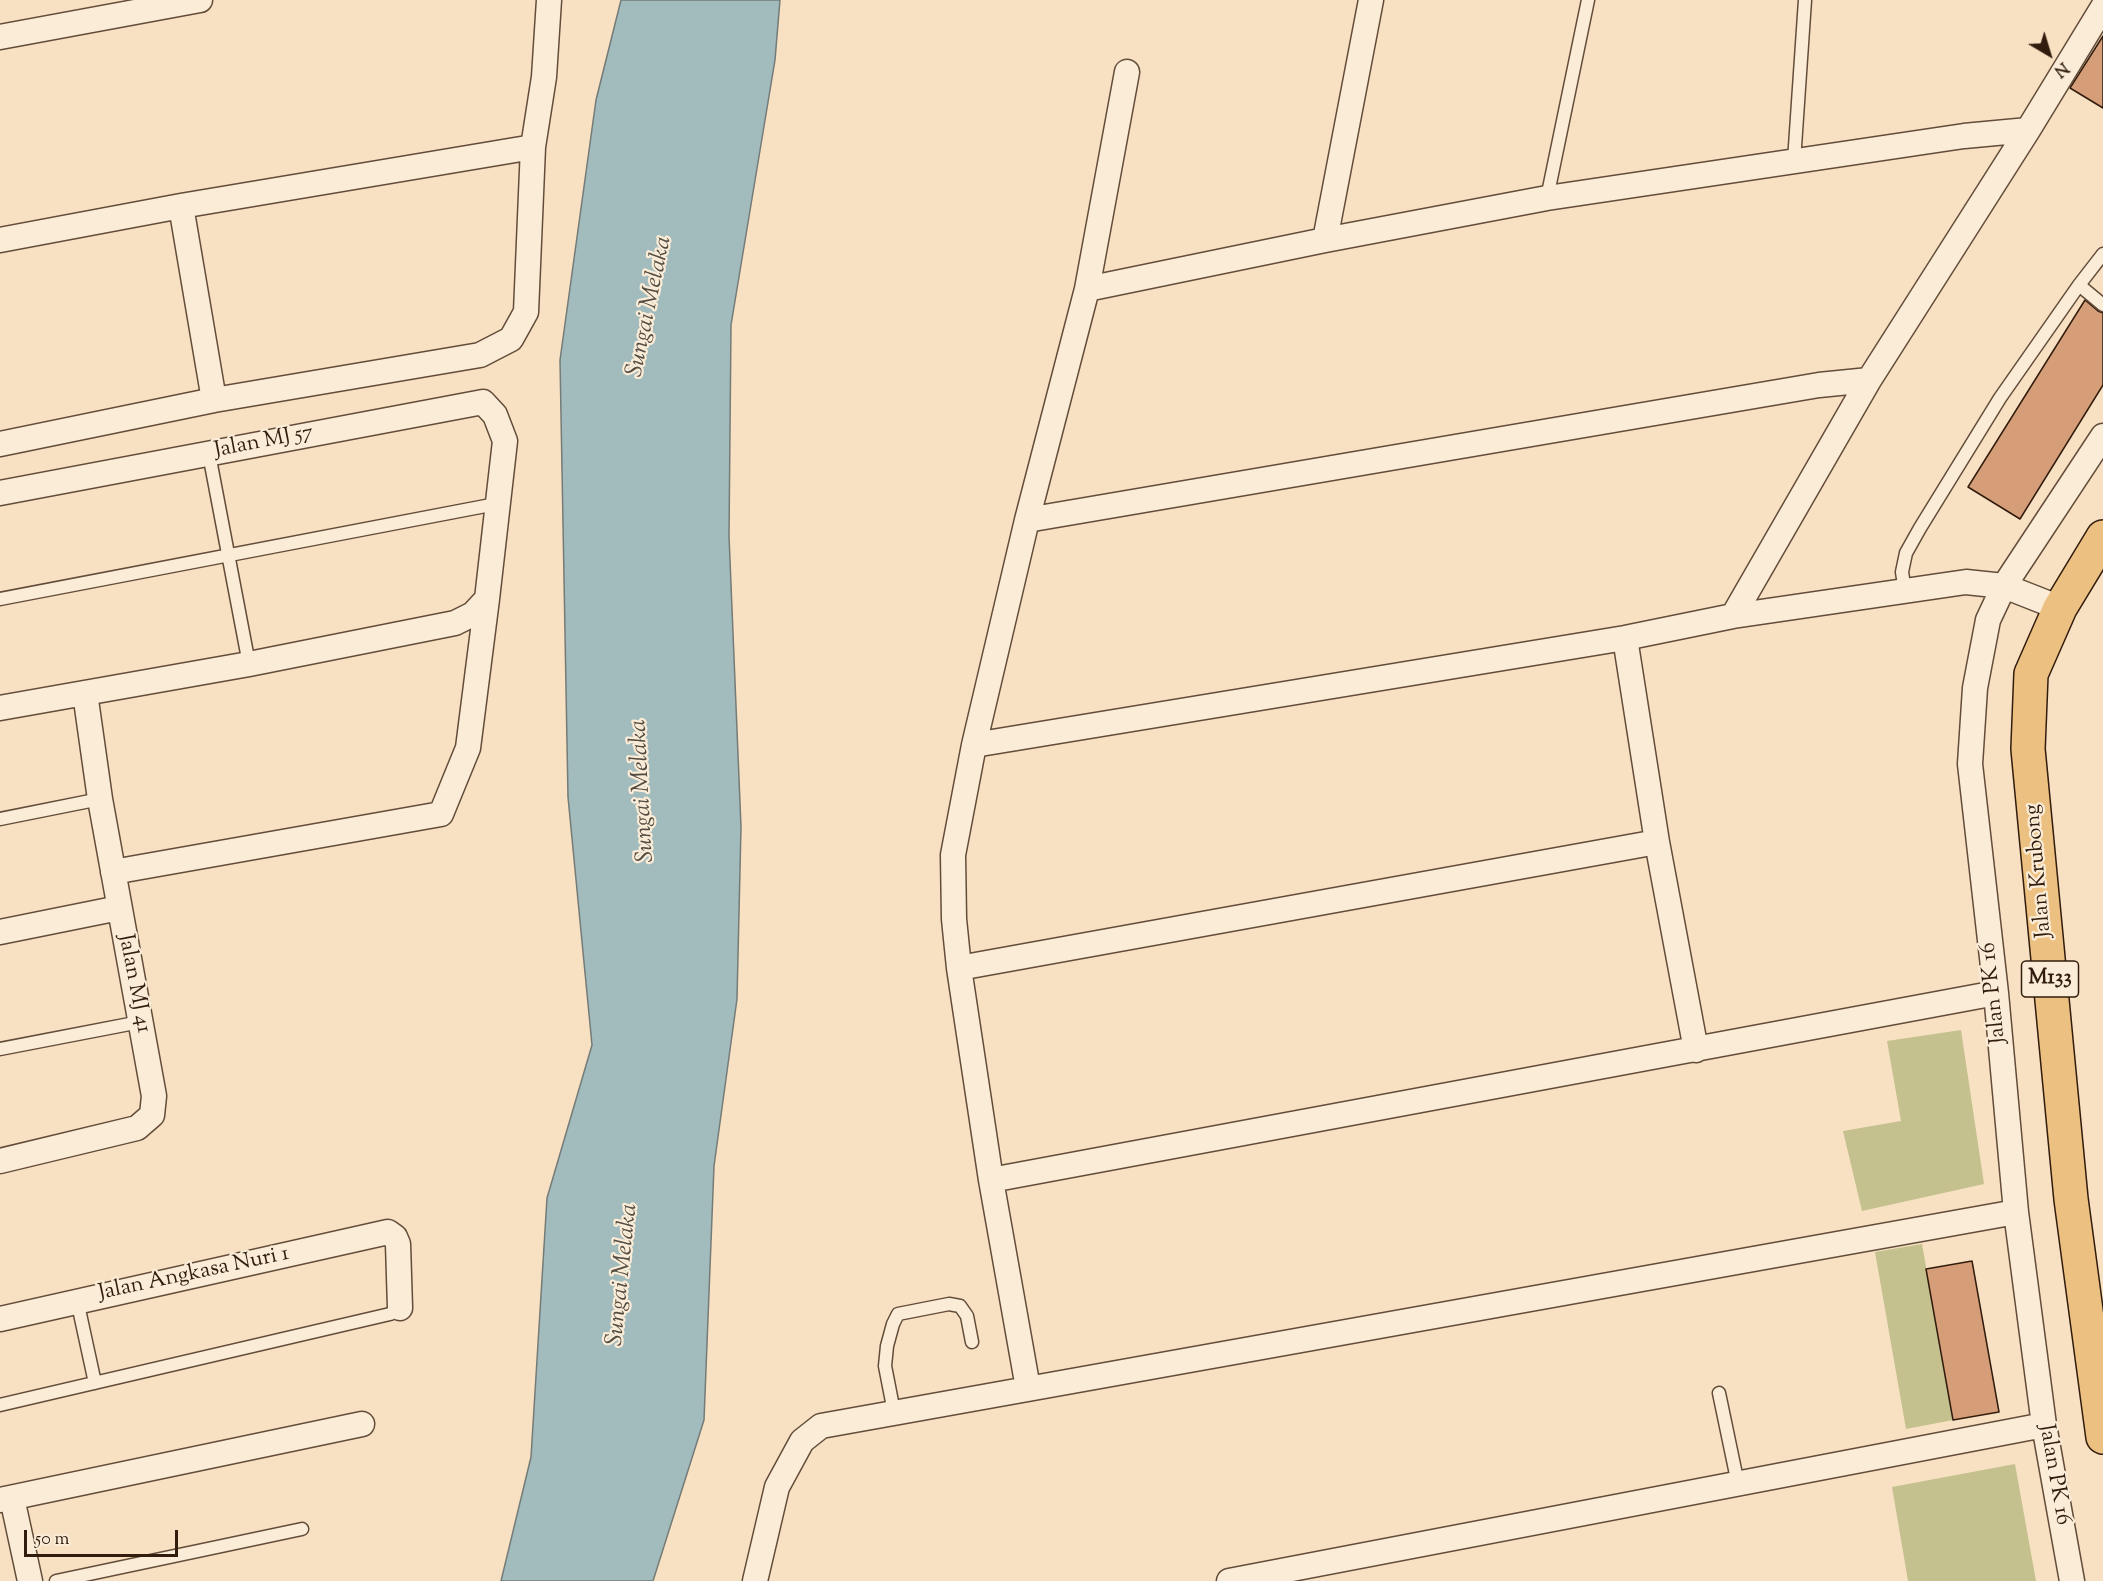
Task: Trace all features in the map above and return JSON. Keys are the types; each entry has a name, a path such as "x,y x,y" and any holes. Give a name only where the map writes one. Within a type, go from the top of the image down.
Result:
{"main road":[{"name":"Jalan Krubong","path":"2103,537 2060,608 2031,674 2028,749 2071,1199 2103,1437"}],"street":[{"path":"0,37 200,0"},
{"path":"0,444 214,400 480,355 511,339 526,312 533,147 544,77 549,0"},
{"path":"1325,240 1371,0"},
{"path":"1733,616 1869,380 2028,130 2103,7"},
{"path":"1028,1388 991,1180 959,968 954,919 952,855 974,745 1027,520 1087,289 1127,72"},
{"path":"1087,289 1325,240 1547,198 1964,136 2028,130"},
{"path":"0,240 182,206 533,147"},
{"path":"182,206 214,400"},
{"path":"1027,520 1819,385 1869,380"},
{"name":"Jalan MJ 57","path":"0,493 483,402 495,415 505,441 496,504"},
{"name":"Jalan PK 16","path":"2072,1581 2044,1425 2016,1212 1996,993 1970,764 1975,688 1988,620 2004,586 2103,436"},
{"path":"112,872 441,814 468,748 487,599 496,504"},
{"path":"974,745 1625,638 1733,616 1966,582 2004,586 2060,608"},
{"path":"0,708 249,664 455,623 473,614 487,599"},
{"path":"1625,638 1657,842 1696,1050"},
{"name":"Jalan MJ 41","path":"0,1161 137,1128 153,1116 154,1096 112,872 85,693"},
{"path":"959,968 1657,842"},
{"path":"0,932 119,908"},
{"path":"991,1180 1996,993"},
{"path":"754,1581 777,1487 802,1440 821,1426 2016,1212"},
{"name":"Jalan Angkasa Nuri 1","path":"0,1319 388,1232 395,1237 398,1244 400,1308"},
{"path":"30,1581 6,1499 362,1424"},
{"path":"1229,1581 2044,1425"}],"lane":[{"path":"1547,198 1588,0"},
{"path":"1794,161 1805,0"},
{"path":"1905,591 1902,572 1906,553 1920,528 2000,398 2103,254"},
{"path":"2079,285 2103,305"},
{"path":"210,454 249,664"},
{"path":"0,599 496,504"},
{"path":"0,819 100,800"},
{"path":"0,1049 140,1022"},
{"path":"78,1300 96,1383"},
{"path":"894,1412 885,1366 892,1324 898,1314 950,1304 960,1306 967,1316 972,1342"},
{"path":"0,1405 390,1314 400,1308"},
{"path":"1719,1393 1738,1484"},
{"path":"56,1581 302,1529"}],"shaded area":[{"path":"1961,1030 1984,1184 1862,1211 1843,1131 1901,1121 1887,1041"},
{"path":"1922,1244 1953,1420 1906,1429 1875,1252"},
{"path":"2015,1464 2036,1581 1908,1581 1892,1487"}],"water":[{"name":"Sungai Melaka","path":"621,0 780,0 775,60 731,325 729,536 741,827 737,999 714,1166 704,1420 653,1581 501,1581 531,1457 547,1198 592,1045 568,797 560,360 596,100"}],"building":[{"path":"2103,36 2103,108 2070,88"},
{"path":"2085,300 2103,313 2103,385 2020,519 1968,487"},
{"path":"1972,1261 1999,1412 1953,1420 1926,1269"}]}
